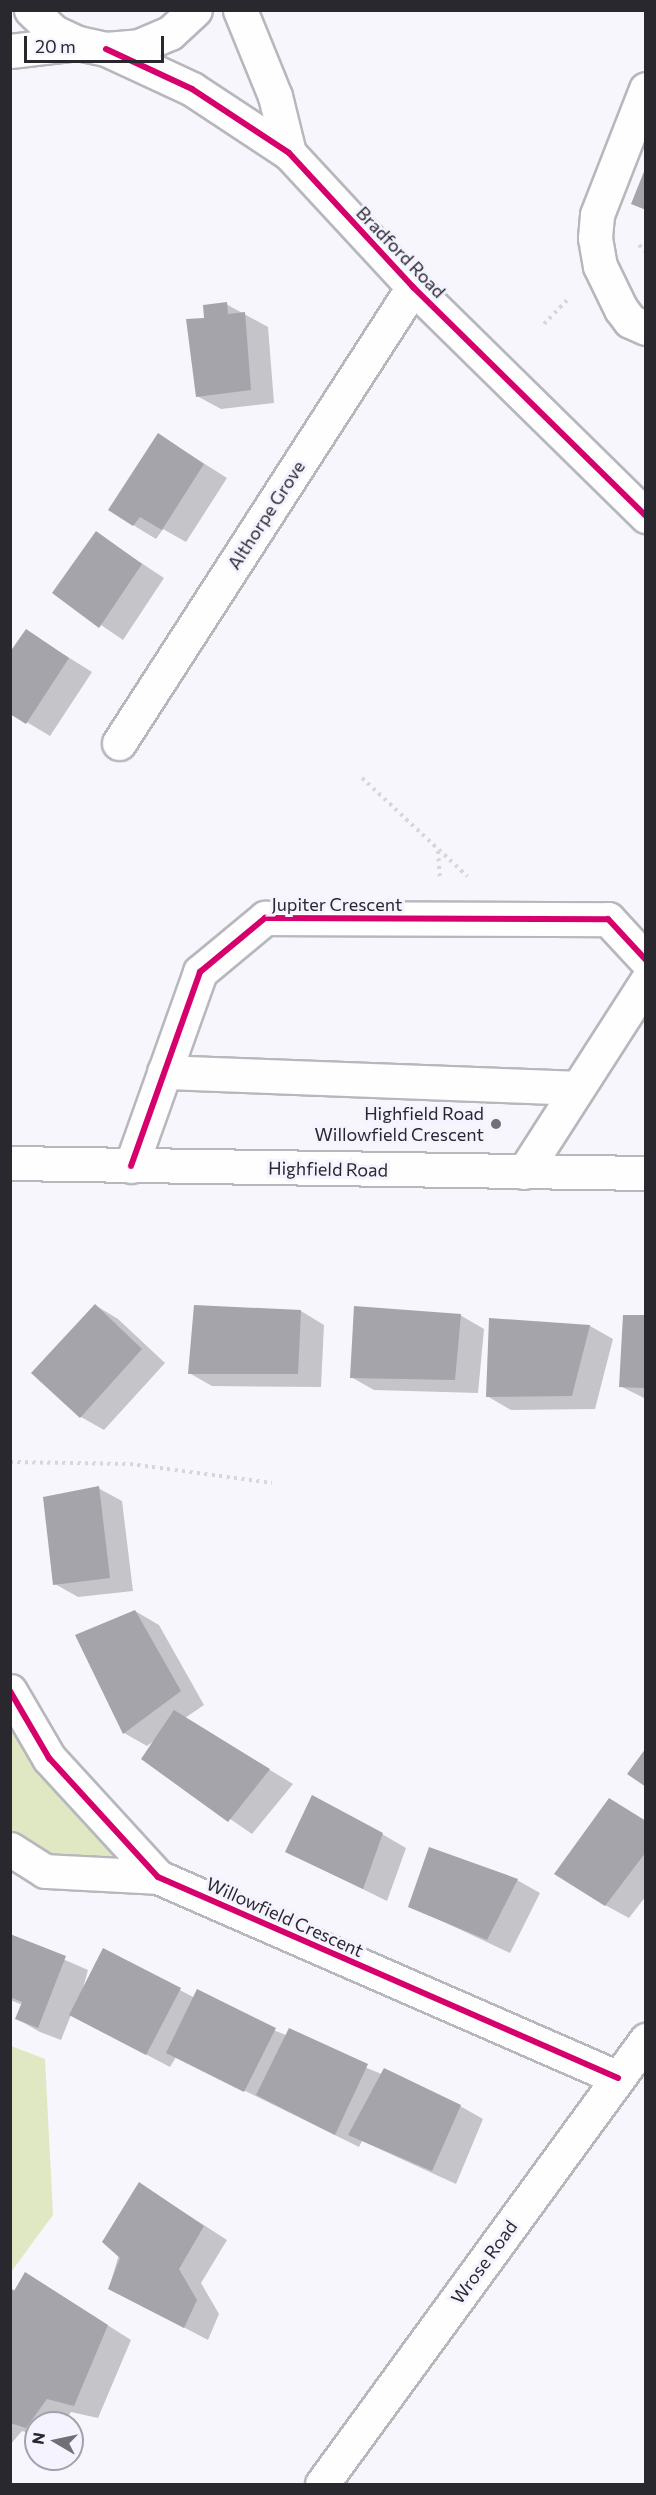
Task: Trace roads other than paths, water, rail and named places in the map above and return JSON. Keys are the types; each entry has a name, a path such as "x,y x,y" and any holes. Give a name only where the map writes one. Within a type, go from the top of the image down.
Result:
{"street":[{"name":"Bradford Road","path":"31,10 54,32 192,89 289,153 413,287 645,516"},
{"path":"10,51 92,46 139,46 170,33 195,10"},
{"name":"Bradford Road","path":"240,10 275,96 289,153"},
{"path":"645,89 597,215 595,238 600,266 621,309 630,321 645,328"},
{"name":"Althorpe Grove","path":"118,743 413,287"},
{"name":"Jupiter Crescent","path":"131,1166 200,972 265,918 608,919 645,960"},
{"path":"524,1172 645,982"},
{"path":"164,1072 577,1088"},
{"name":"Highfield Road","path":"10,1163 645,1173"},
{"name":"Willowfield Crescent","path":"10,1691 49,1758 158,1877 618,2078"},
{"path":"10,1849 45,1871 158,1877"},
{"name":"Wrose Road","path":"322,2484 645,2040"}],"place":[{"name":"Highfield Road Willowfield Crescent","path":"496,1124"}]}
